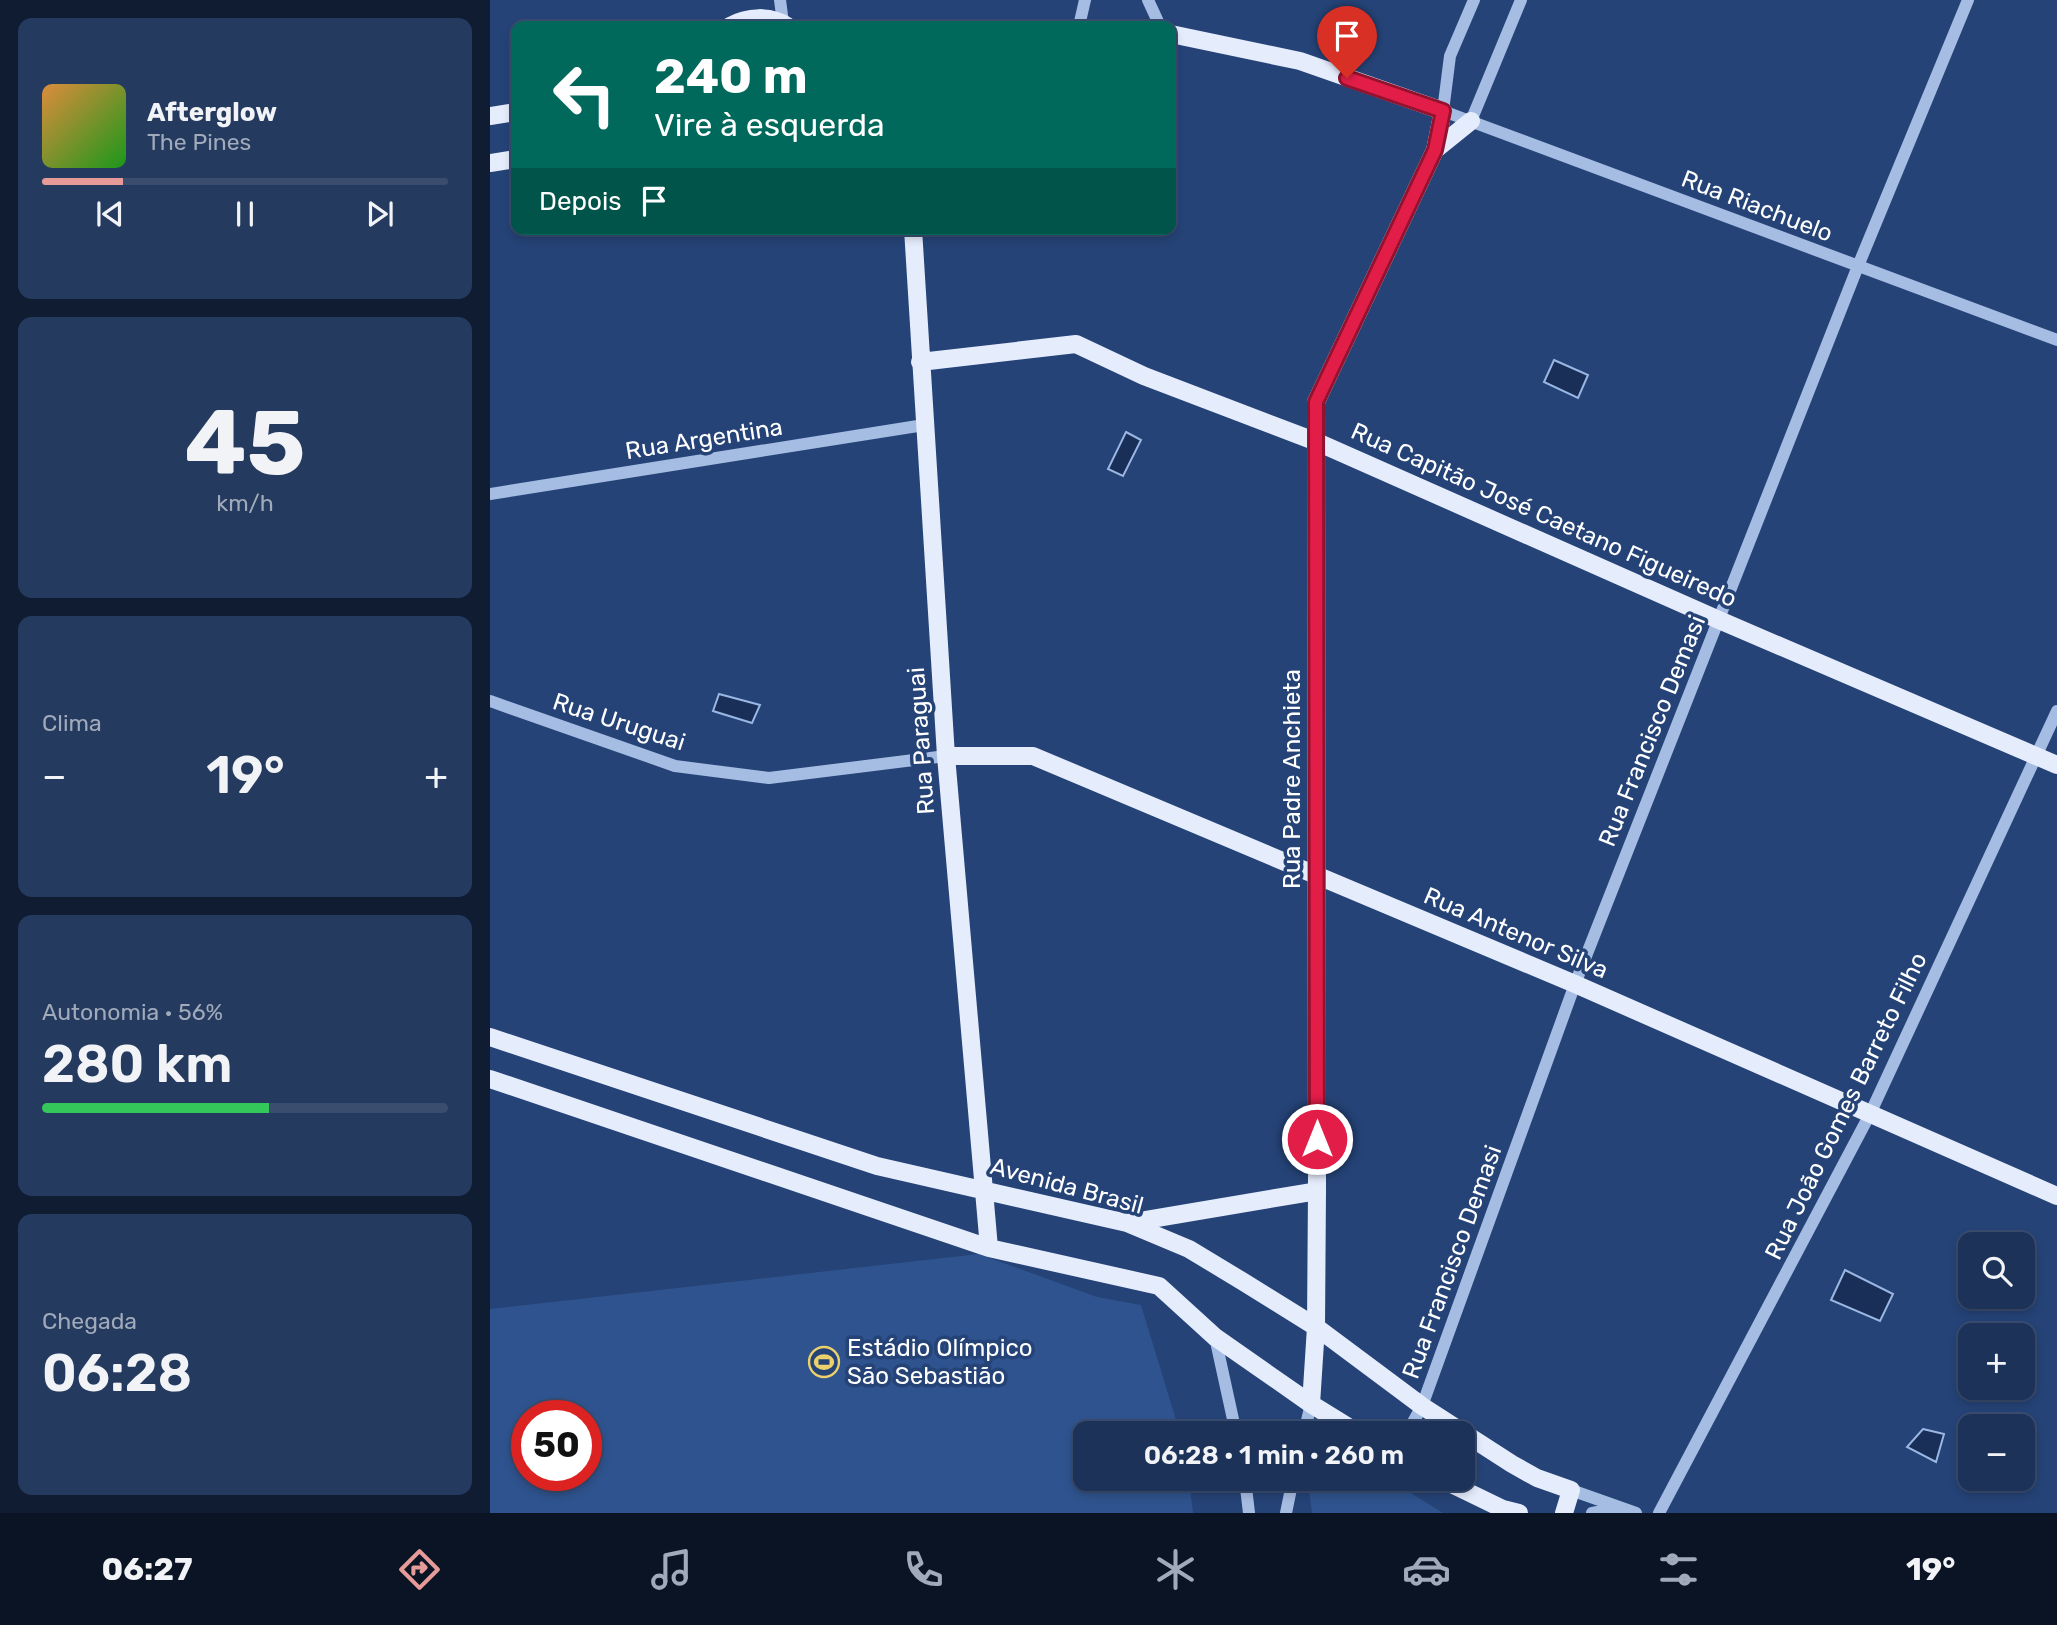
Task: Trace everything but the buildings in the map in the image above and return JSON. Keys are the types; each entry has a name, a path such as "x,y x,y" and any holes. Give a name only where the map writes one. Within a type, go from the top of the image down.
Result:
{"main road":[{"path":"747,21 763,18 772,21"},
{"path":"1176,35 1300,61 1443,111"},
{"name":"Rua Padre Anchieta","path":"1311,1404 1317,1191 1316,402 1435,150 1443,111"},
{"path":"490,116 511,113"},
{"name":"Rua Padre Anchieta","path":"1435,150 1471,121"},
{"path":"490,163 511,160"},
{"name":"Rua Paraguai","path":"913,235 946,756 989,1248"},
{"name":"Rua Capitão José Caetano Figueiredo","path":"920,362 1076,344 1144,376 1317,442 1719,620 2057,765"},
{"name":"Rua Antenor Silva","path":"946,756 1033,756 1575,984 2057,1196"},
{"name":"Avenida Brasil","path":"490,1037 877,1166 1127,1223 1189,1250 1315,1327 1422,1406 1512,1464 1537,1478 1571,1490"},
{"path":"490,1079 989,1248 1158,1286 1215,1337 1339,1421"},
{"path":"1127,1223 1317,1191"},
{"path":"1564,1513 1571,1490"},
{"path":"1466,1491 1503,1509 1519,1513"}],"street":[{"path":"780,0 784,21"},
{"path":"1080,21 1084,0"},
{"path":"1149,0 1158,21"},
{"path":"1443,111 1450,55 1474,0"},
{"path":"1471,121 1521,0"},
{"name":"Rua Francisco Demasi","path":"1414,1421 1422,1406 1575,984 1858,266 1968,0"},
{"name":"Rua Riachuelo","path":"1443,111 2057,340"},
{"name":"Rua Argentina","path":"490,494 924,425"},
{"name":"Rua Uruguai","path":"490,701 675,766 769,778 946,756"},
{"name":"Rua João Gomes Barreto Filho","path":"1659,1513 1870,1114 2057,711"},
{"path":"1215,1337 1233,1421"},
{"name":"Rua Padre Anchieta","path":"1307,1421 1311,1404"},
{"name":"Avenida Brasil","path":"1571,1490 1636,1513"},
{"path":"1246,1491 1249,1513"},
{"path":"1286,1513 1291,1491"},
{"name":"Avenida Brasil","path":"1592,1513 1620,1508"}],"shaded area":[{"path":"1554,360 1588,375 1578,398 1544,382"},
{"path":"1126,432 1141,440 1123,476 1108,469"},
{"path":"719,694 760,705 752,723 713,711"},
{"name":"Estádio Olímpico São Sebastião","path":"979,1254 1097,1297 1141,1305 1176,1421 1073,1421 1073,1491 1190,1491 1193,1513 490,1513 490,1309"},
{"path":"1845,1270 1893,1294 1880,1321 1831,1300"},
{"path":"1923,1429 1944,1434 1936,1462 1907,1447"},
{"path":"1309,1491 1407,1491 1443,1513 1312,1513"}],"place":[{"name":"Estádio Olímpico São Sebastião","path":"824,1362"}],"route":[{"path":"1317,1139 1316,402 1435,150 1443,111 1347,78"}]}
